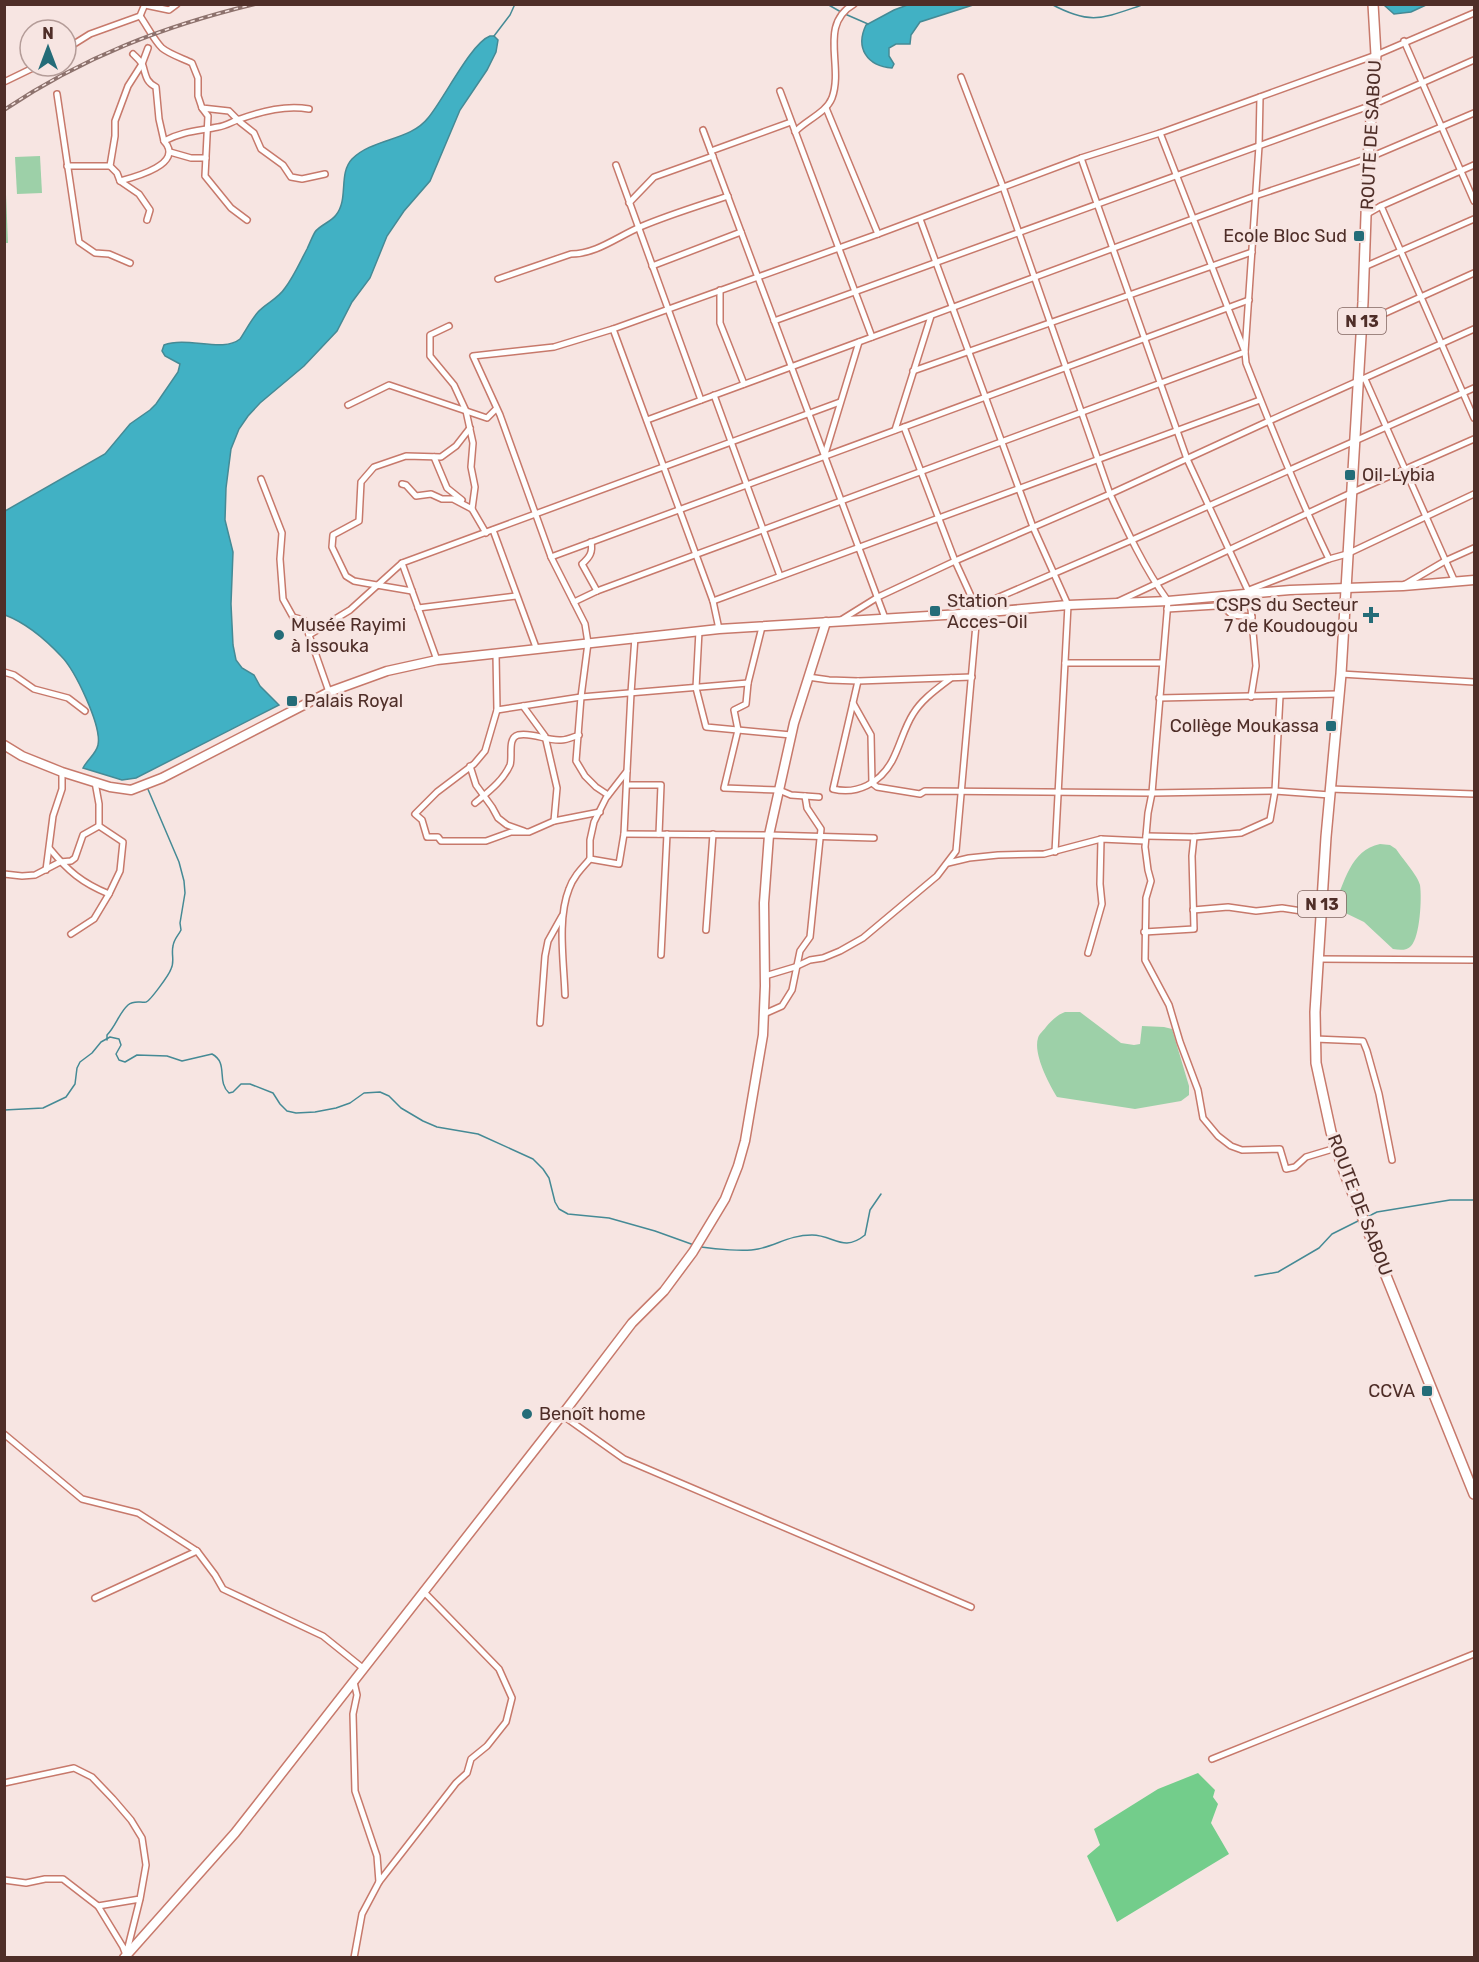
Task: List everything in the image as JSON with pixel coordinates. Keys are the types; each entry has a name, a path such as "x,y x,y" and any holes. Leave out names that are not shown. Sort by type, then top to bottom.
{"main road":[{"name":"ROUTE DE SABOU","path":"1373,4 1376,55 1363,268 1362,380 1354,441 1341,674 1318,959 1316,1063 1336,1148 1474,1494"}],"street":[{"path":"78,42 90,34 140,16 145,5 169,10 177,4"},
{"path":"795,132 803,123 826,108 832,98 835,78 834,31 842,14 855,4"},
{"path":"608,795 585,776 576,761 588,643 585,624 550,557 496,409 473,356 554,347 613,329 920,219 1081,158 1160,133 1376,55 1474,13"},
{"path":"140,16 164,50 192,63 198,78 198,96 208,116 205,176 231,208 247,220"},
{"path":"1404,42 1474,201"},
{"path":"110,166 115,121 128,86 142,64 148,48"},
{"path":"133,54 142,64 149,84 156,87 159,119 164,141 170,152 191,158 206,158"},
{"path":"774,321 1372,105 1474,60"},
{"path":"4,82 18,75"},
{"path":"961,77 1003,187 1110,494 1132,540 1168,605 1152,793 1145,838 1146,859 1151,881 1146,898 1145,960 1169,1005 1198,1090 1203,1118 1218,1136 1231,1146 1242,1149 1280,1149 1286,1169 1295,1167 1306,1157 1336,1148"},
{"path":"780,91 872,338"},
{"path":"57,94 79,242 95,253 109,254 130,263"},
{"path":"1260,97 1246,363 1307,513 1329,559"},
{"path":"202,108 229,111 254,133 261,149 283,165 291,177 302,179 325,174"},
{"path":"164,141 179,133 220,127 280,108 309,109"},
{"path":"826,108 878,234"},
{"path":"647,420 1255,196 1368,158 1474,112"},
{"path":"629,203 654,177 791,122"},
{"path":"703,130 885,618"},
{"path":"1160,133 1245,352"},
{"path":"120,181 154,169 167,160 170,152"},
{"path":"1081,158 1176,431 1249,592"},
{"path":"616,165 701,400"},
{"path":"1367,214 1474,165"},
{"path":"68,166 110,166 117,173 120,181 139,194 148,204 150,210 147,220"},
{"path":"498,279 571,254 580,254 616,240 638,228 728,196"},
{"path":"1381,206 1474,418"},
{"path":"920,219 1033,527 1068,605 1055,852"},
{"path":"1363,268 1474,219"},
{"path":"652,266 741,232"},
{"path":"913,371 1252,252"},
{"path":"1361,324 1474,273"},
{"path":"720,291 720,323 744,384"},
{"path":"550,557 1249,300"},
{"path":"895,430 931,316"},
{"path":"449,326 430,335 430,356 454,385 466,411 473,443 471,467 475,487 472,509"},
{"path":"613,329 713,601 719,629"},
{"path":"840,621 878,597 955,561 1110,494 1474,329"},
{"path":"825,456 859,342"},
{"path":"574,602 597,591 1245,352"},
{"path":"1362,380 1405,469 1455,582"},
{"path":"348,405 388,385 487,418 496,409"},
{"path":"977,610 1474,388"},
{"path":"714,395 780,576"},
{"path":"713,601 1260,400"},
{"path":"309,635 350,610 402,563 840,402"},
{"path":"765,976 810,960 823,958 863,938 937,876 956,852 977,610 955,561 904,427"},
{"path":"412,591 354,581 346,576 332,547 333,535 360,521 361,482 374,467 406,456 441,457 456,446 470,428"},
{"path":"1113,603 1474,439"},
{"path":"434,457 447,488 472,509 489,531 537,650"},
{"path":"261,479 282,533 280,559 283,598 293,617 304,620 330,692"},
{"path":"402,484 406,485 416,496 431,494 442,499 453,499 472,509"},
{"path":"1249,592 1329,559 1347,554 1474,494"},
{"path":"591,542 590,557 582,564 597,591"},
{"path":"1403,586 1445,561 1474,548"},
{"path":"402,563 437,660"},
{"path":"1168,605 1249,592 1403,586 1474,580"},
{"path":"418,608 516,596"},
{"path":"4,745 22,756 62,772 122,790 131,790 162,778 330,692 387,670 437,660 719,629 977,610 1113,603 1250,604 1256,666 1251,697"},
{"path":"1221,605 1232,615 1252,617"},
{"path":"125,1956 235,1833 632,1323 664,1291 693,1252 725,1199 738,1166 752,1102 764,1014 764,903 769,835 791,735 826,622"},
{"path":"762,627 748,683 746,704 734,710 738,730 724,788 778,790 791,795 819,797"},
{"path":"699,631 696,688 706,727 791,735"},
{"path":"591,859 620,864 624,834 635,637"},
{"path":"496,654 497,710 485,751 415,814 422,820 427,837 438,837 441,841 486,841 511,832 528,832 554,821 600,812"},
{"path":"1065,663 1162,663"},
{"path":"4,672 14,675 34,689 68,698 85,711"},
{"path":"1341,674 1474,682"},
{"path":"808,677 858,681 972,677"},
{"path":"858,681 833,789 842,791 859,790 872,783 892,762 913,714 923,701 951,678"},
{"path":"497,710 581,697 748,683"},
{"path":"1159,698 1338,694"},
{"path":"946,863 969,858 1055,852 1101,839 1194,837 1241,833 1270,820 1275,791 1280,696"},
{"path":"853,703 871,735 872,783 877,788 920,794 925,791 1152,793 1275,791 1474,794"},
{"path":"523,706 546,738 557,788 554,821"},
{"path":"476,803 507,772 511,761 511,747 517,735 561,740 579,735"},
{"path":"470,766 476,785 498,818 507,825 528,832"},
{"path":"565,995 563,915 569,889 577,873 591,859 594,822 608,795 627,771"},
{"path":"46,870 53,816 62,789 62,772"},
{"path":"95,782 99,804 99,826"},
{"path":"627,784 661,785 659,834"},
{"path":"764,1014 782,1006 792,990 800,951 810,937 821,829 807,808 805,796"},
{"path":"4,874 35,875 60,862 71,861 75,858 83,835 99,826"},
{"path":"71,934 94,919 120,871 123,842 99,826"},
{"path":"624,834 874,838"},
{"path":"661,955 667,834"},
{"path":"706,930 713,834"},
{"path":"1144,932 1194,929 1192,856 1194,837"},
{"path":"1088,953 1102,904 1101,839"},
{"path":"50,849 60,862 87,886 109,894"},
{"path":"1193,910 1228,907 1256,911 1282,908 1322,914"},
{"path":"540,1023 545,956 548,942 563,915"},
{"path":"1318,959 1474,960"},
{"path":"1315,1039 1363,1041 1379,1094 1392,1160"},
{"path":"562,1415 624,1459 970,1607"},
{"path":"4,1434 82,1499 138,1513 197,1551 223,1589 323,1636 364,1669"},
{"path":"95,1599 197,1551"},
{"path":"354,1958 362,1914 379,1882 466,1773 471,1759 487,1746 506,1722 512,1698 499,1669 423,1591"},
{"path":"1212,1759 1474,1654"},
{"path":"354,1682 357,1695 353,1714 355,1791 377,1856 379,1882"},
{"path":"4,1784 74,1768 92,1777 131,1820 142,1838 146,1865 125,1956"},
{"path":"4,1880 26,1882 63,1879 99,1906 123,1947 125,1956"},
{"path":"99,1906 140,1899"}],"green space":[{"path":"40,156 42,193 17,194 15,157"},
{"path":"5,170 8,243 5,243"},
{"path":"1380,844 1390,845 1396,849 1419,881 1421,899 1418,926 1414,941 1409,948 1393,949 1364,922 1333,907 1355,860 1370,847"},
{"path":"1065,1012 1080,1012 1121,1043 1140,1044 1142,1026 1172,1029 1189,1086 1189,1095 1181,1101 1135,1109 1057,1097 1043,1069 1037,1045 1039,1037 1048,1025"},
{"path":"1198,1773 1215,1790 1213,1797 1218,1804 1211,1823 1229,1854 1117,1922 1087,1856 1100,1845 1094,1829 1158,1789"}],"water":[{"path":"910,4 973,5 920,22 911,35 910,44 896,44 889,48 889,56 894,64 892,68 876,64 870,60 863,48 863,33 866,25"},
{"path":"1384,5 1426,5 1411,12 1394,14"},
{"path":"490,36 498,40 496,52 487,70 460,110 430,181 404,211 387,236 370,278 352,302 337,331 304,366 248,416 239,429 231,449 225,520 233,552 231,604 233,645 236,660 242,668 254,675 260,686 279,705 136,778 122,780 83,768 97,748 98,736 92,712 80,685 61,656 35,632 5,615 5,511 105,454 130,424 156,404 178,372 180,364 165,356 162,351 164,345 183,342 224,345 240,339 258,312 282,292 297,269 315,232 331,220 340,209 345,172 352,159 370,147 402,136 420,126 428,118 475,49"}],"waterway":[{"path":"494,36 510,15 515,4"},
{"path":"827,4 841,12"},
{"path":"1051,4 1077,15 1098,18 1145,4"},
{"path":"845,14 868,24"},
{"path":"107,1040 107,1035 125,1008 132,1003 148,1001 167,977 173,964 175,939 181,930 184,881 179,862 147,787"},
{"path":"4,1110 43,1108 66,1097 75,1084 80,1062 101,1042 110,1037 119,1039 121,1045 116,1054 119,1060 125,1062 137,1055 167,1056 182,1061 212,1054 220,1062 223,1083 229,1093 241,1084 250,1084 273,1093 287,1111 296,1113 336,1108 350,1103 364,1093 380,1092 423,1121 437,1127 478,1134 533,1159 549,1178 559,1209 568,1214 609,1218 694,1245"},
{"path":"701,1247 752,1250 812,1235 851,1243 865,1235 870,1210 881,1194"},
{"path":"1367,1217 1377,1212 1450,1200 1474,1200"},
{"path":"1255,1276 1278,1272 1319,1248 1332,1234 1360,1220"}],"railway":[{"path":"4,110 64,74 125,45 188,22 255,4"}],"place":[{"name":"Ecole Bloc Sud","path":"1359,236"},
{"name":"Oil-Lybia","path":"1350,475"},
{"name":"Station Acces-Oil","path":"935,611"},
{"name":"CSPS du Secteur 7 de Koudougou","path":"1371,615"},
{"name":"Musée Rayimi à Issouka","path":"279,635"},
{"name":"Palais Royal","path":"292,701"},
{"name":"Collège Moukassa","path":"1331,726"},
{"name":"CCVA","path":"1427,1391"},
{"name":"Benoît home","path":"527,1414"}]}
